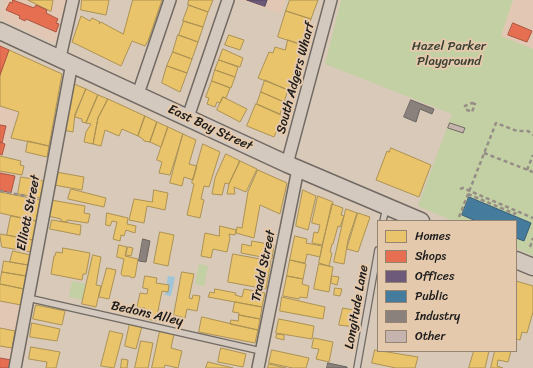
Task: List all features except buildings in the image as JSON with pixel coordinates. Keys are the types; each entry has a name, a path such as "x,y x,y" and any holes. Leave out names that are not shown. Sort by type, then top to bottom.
{"street":[{"name":"Elliott Street","path":"15,368 28,298 66,60 73,0"},
{"path":"138,94 170,0"},
{"path":"188,117 228,0"},
{"name":"South Adgers Wharf","path":"293,166 331,0"},
{"name":"East Bay Street","path":"0,31 66,60 293,166 384,214 416,220"},
{"name":"Tradd Street","path":"258,368 293,166"},
{"path":"517,260 533,267"}],"lane":[{"name":"Longitude Lane","path":"357,368 377,256"},
{"name":"Bedons Alley","path":"28,298 261,351"}],"path":[{"path":"459,217 496,123 517,131 528,131 533,135"},
{"path":"484,153 533,172"},
{"path":"527,170 533,155"},
{"path":"460,189 463,188 468,192 515,214 516,211 533,218"},
{"path":"0,191 40,199"},
{"path":"530,247 533,238"}],"shaded area":[{"path":"6,0 68,0 58,39 52,42 1,19 0,14"},
{"path":"240,0 286,0 281,14"},
{"path":"513,0 533,0 533,49 500,36"},
{"path":"0,106 17,112 4,156 0,155"},
{"path":"0,300 22,304 11,368 0,368"}],"green space":[{"name":"Hazel Parker Playground","path":"341,0 513,0 501,36 533,49 533,256 517,248 517,220 451,220 418,206 452,114 325,64"},
{"path":"199,264 208,266 204,286 195,284"},
{"path":"72,281 86,284 83,300 69,297"}],"water":[{"path":"168,276 175,277 171,296 165,295"}]}
